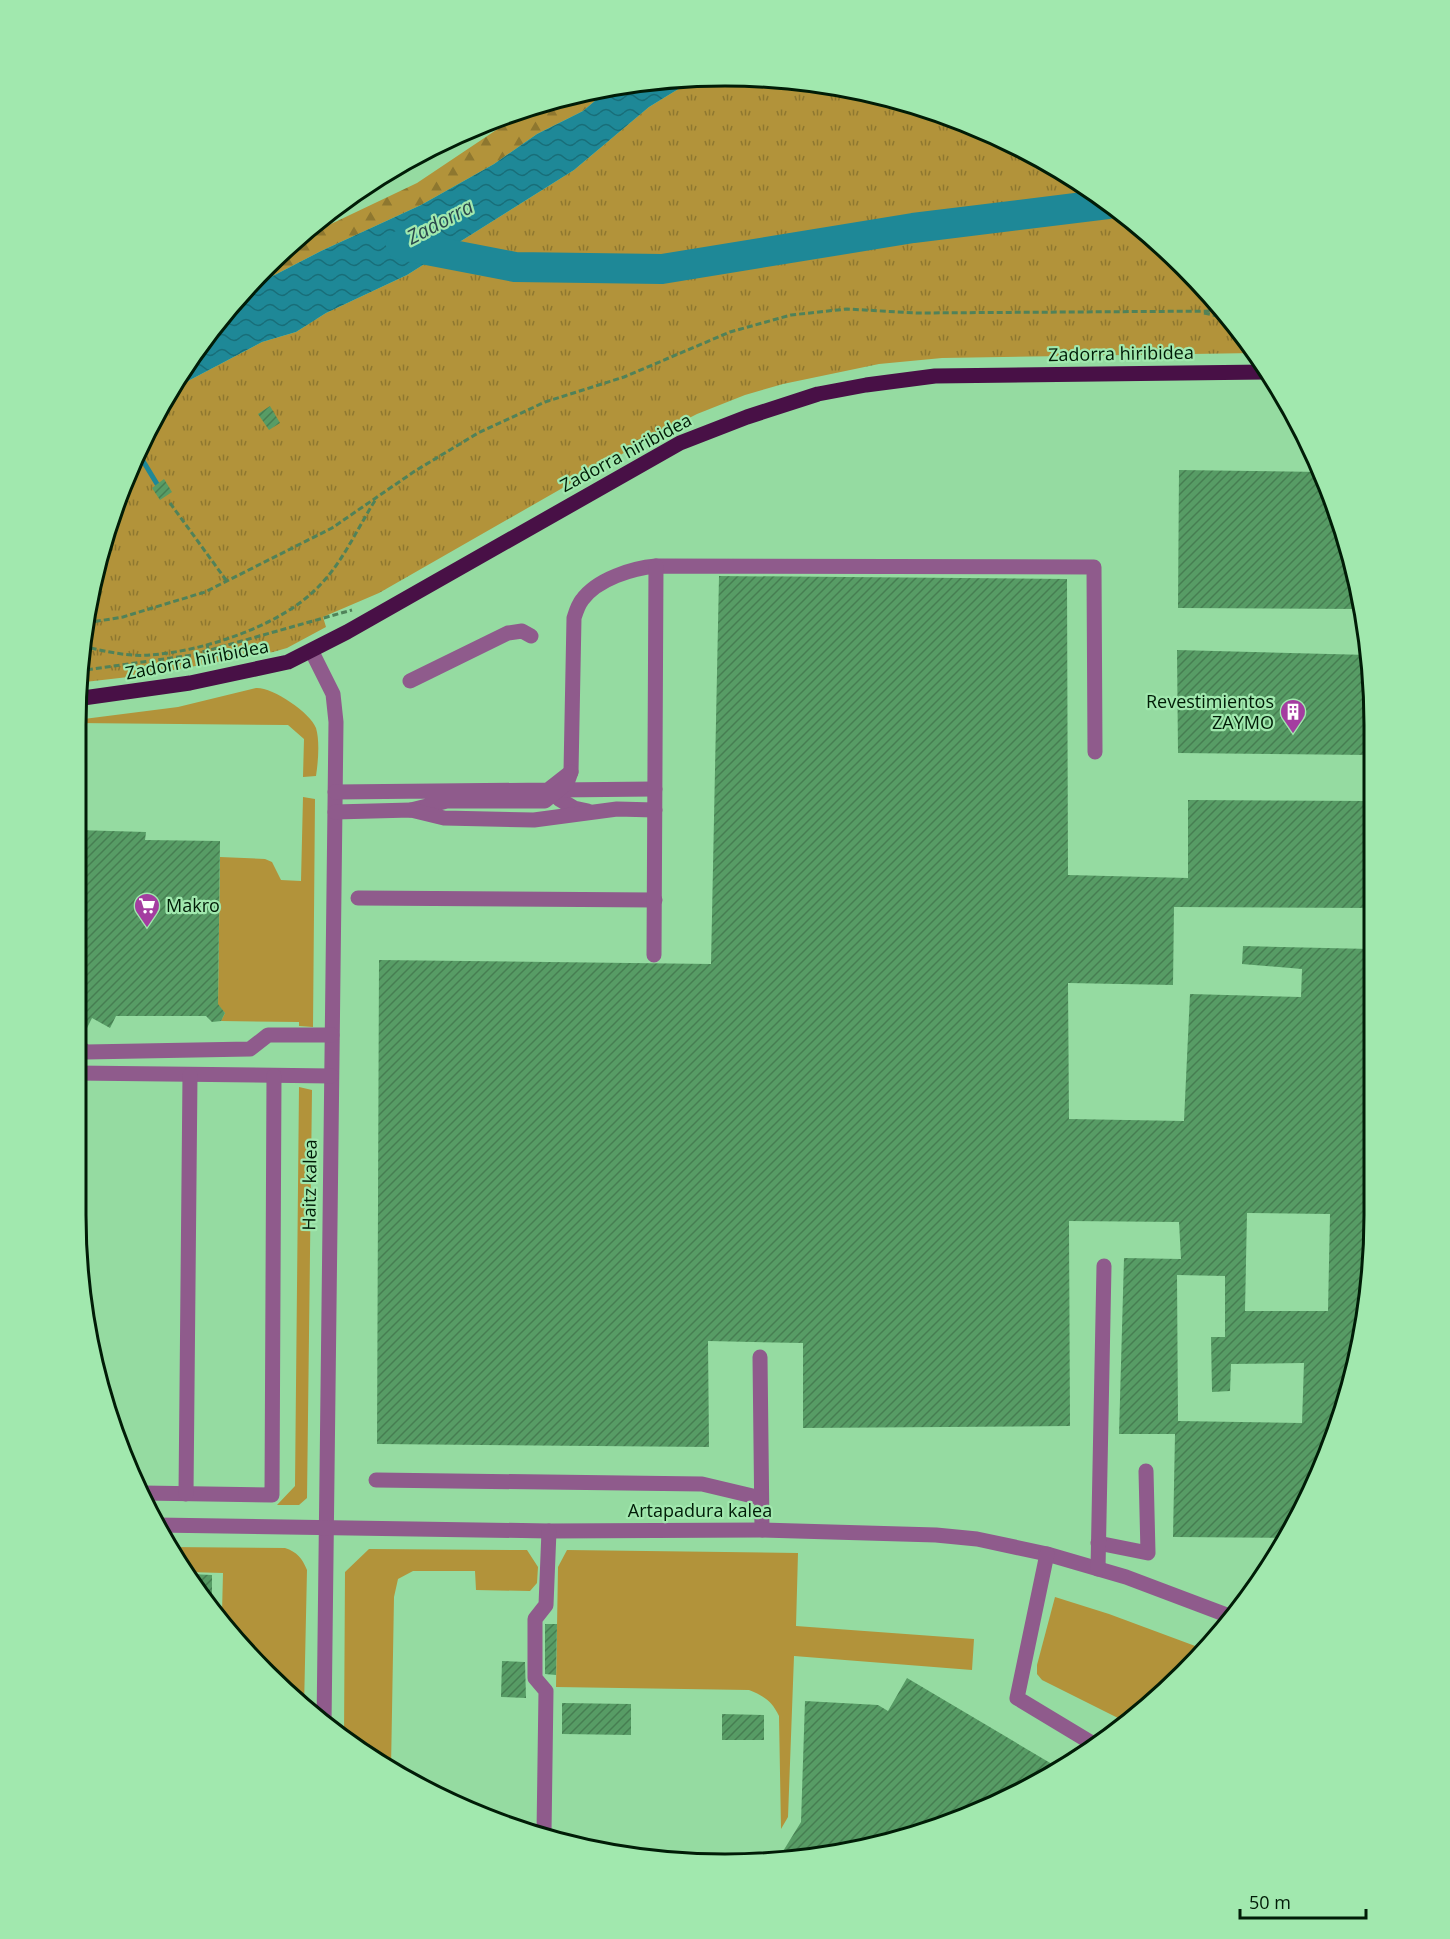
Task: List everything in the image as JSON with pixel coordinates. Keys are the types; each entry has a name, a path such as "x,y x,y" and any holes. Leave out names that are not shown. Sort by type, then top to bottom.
{"main road":[{"name":"Zadorra hiribidea","path":"86,698 141,692 288,662 312,652 680,443 747,417 818,394 935,376 1258,372"}],"street":[{"path":"654,955 656,566"},
{"path":"595,812 574,808 559,799 574,618 582,600 593,590 639,568 656,566 1094,567 1095,752"},
{"path":"410,681 508,633 522,631 531,636"},
{"name":"Haitz kalea","path":"312,652 333,694 336,722 324,1712"},
{"path":"335,812 411,810 447,801 545,801 559,783"},
{"path":"335,792 559,783 655,789"},
{"path":"411,810 444,818 534,820 595,812 655,810"},
{"path":"358,898 655,900"},
{"path":"85,1051 250,1050 268,1035 332,1035"},
{"path":"85,1073 331,1076"},
{"path":"186,1494 190,1075"},
{"path":"149,1493 272,1495 274,1076"},
{"path":"1098,1569 1104,1266"},
{"path":"760,1357 762,1530"},
{"path":"1098,1543 1148,1553 1146,1471"},
{"path":"376,1480 702,1484 761,1498"},
{"name":"Artapadura kalea","path":"166,1525 549,1531 762,1530 936,1535 977,1539 1047,1554 1098,1569 1223,1614"},
{"path":"543,1827 546,1691 535,1678 535,1619 546,1605 549,1531"},
{"path":"1047,1554 1017,1698 1088,1740"}],"path":[{"path":"95,621 123,617 205,592 313,538 478,433 544,402 624,377 730,332 791,315 847,309 917,313 1212,311"},
{"path":"1196,311 1216,316"},
{"path":"90,647 148,655 167,653 238,635 262,624 298,604 320,585 338,563 376,498"},
{"path":"170,503 226,580"},
{"path":"88,670 192,655 356,608"}],"green space":[{"path":"681,87 767,87 808,91 891,107 970,134 1045,171 1080,193 1147,244 1206,303 1245,353 942,358 879,364 783,384 745,395 697,414 650,438 379,593 323,617 326,627 287,648 146,675 87,682 98,600 119,519 151,442 185,382 262,342 296,332 326,313 407,275 574,170 649,107"},
{"path":"598,99 583,111 537,134 494,164 421,205 321,251 267,279 303,244 325,227 417,183 504,125 559,107"},
{"path":"256,688 280,696 299,708 316,728 318,759 316,776 303,777 304,739 288,725 85,723 85,719 178,707"},
{"path":"303,797 315,799 313,1027 299,1026 299,1022 221,1021 225,1013 218,1005 220,857 265,859 272,862 281,880 301,881"},
{"path":"299,1087 312,1090 307,1498 299,1505 277,1505 295,1486"},
{"path":"179,1547 285,1548 293,1551 303,1562 307,1570 304,1696 244,1636 222,1608 223,1573 195,1572"},
{"path":"369,1549 527,1550 538,1567 537,1583 530,1591 476,1590 475,1571 413,1571 398,1579 394,1597 391,1759 344,1727 345,1572"},
{"path":"567,1550 798,1553 796,1626 974,1639 972,1670 794,1656 788,1817 781,1829 779,1716 773,1706 763,1697 749,1690 556,1687 558,1567"},
{"path":"1055,1597 1196,1646 1147,1695 1118,1718 1042,1680 1037,1674 1037,1665"}],"water":[{"name":"Zadorra","path":"681,87 649,107 574,170 407,275 326,313 296,332 262,342 185,382 244,303 267,279 321,251 421,205 494,164 537,134 583,111 598,99"}],"building":[{"path":"270,406 280,423 269,430 258,414"},
{"path":"1179,470 1312,472 1331,519 1343,559 1353,609 1178,608"},
{"path":"164,479 172,492 160,500 152,488"},
{"path":"719,576 1067,579 1068,875 1188,878 1188,800 1364,801 1364,908 1174,907 1173,985 1068,983 1069,1119 1184,1121 1190,994 1301,997 1302,969 1242,964 1243,946 1364,949 1364,1214 1359,1297 1343,1380 1331,1420 1299,1497 1277,1538 1173,1537 1175,1434 1119,1434 1124,1258 1181,1259 1179,1222 1069,1221 1070,1426 803,1428 803,1343 708,1341 709,1447 377,1444 379,960 711,964","holes":["1247,1213 1330,1214 1328,1311 1245,1311","1177,1275 1225,1276 1225,1337 1211,1337 1212,1392 1230,1391 1231,1364 1304,1363 1302,1423 1178,1421"]},
{"path":"1177,650 1360,655 1364,755 1178,753"},
{"name":"Makro","path":"85,830 146,832 145,840 220,841 218,1004 225,1013 221,1021 212,1022 206,1016 116,1016 110,1028 92,1018 87,1028 85,1027"},
{"path":"197,1574 212,1575 212,1595"},
{"path":"545,1624 557,1624 556,1675 545,1674"},
{"path":"502,1661 525,1662 526,1698 501,1697"},
{"path":"907,1678 1052,1764 1008,1788 931,1820 850,1841 784,1850 801,1822 805,1701 878,1705 888,1711"},
{"path":"562,1703 631,1704 631,1735 562,1734"},
{"path":"722,1714 764,1715 764,1740 722,1740"}],"waterway":[{"name":"Zadorra","path":"401,245 515,267 662,269 913,228 1097,205"},
{"path":"143,460 157,484"}],"place":[{"name":"Revestimientos ZAYMO","path":"1293,735"},
{"name":"Makro","path":"147,929"}]}
